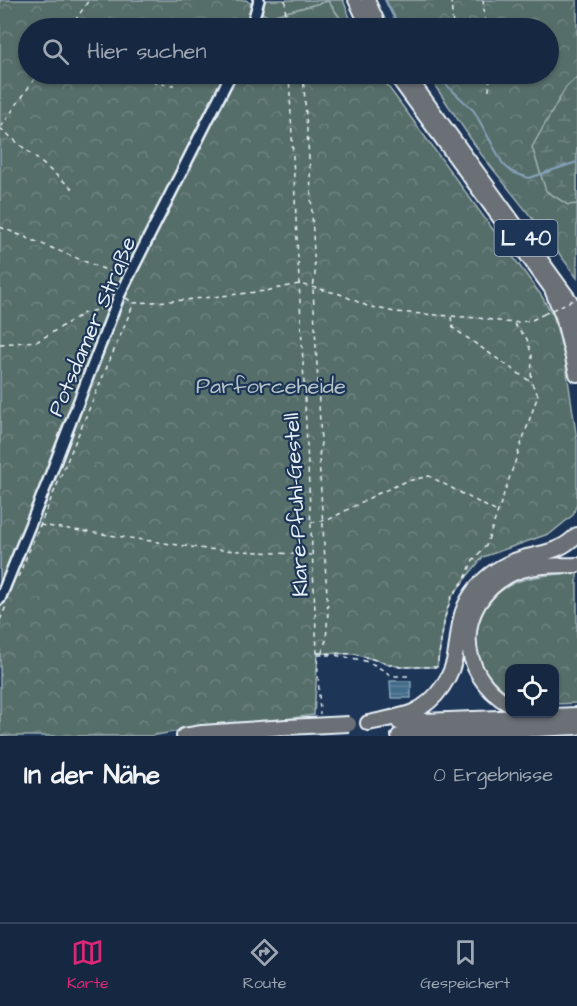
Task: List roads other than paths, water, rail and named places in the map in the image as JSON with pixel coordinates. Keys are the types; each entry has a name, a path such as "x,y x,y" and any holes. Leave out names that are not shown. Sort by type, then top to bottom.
{"highway":[{"path":"355,0 363,18"},
{"path":"368,0 376,18"},
{"name":"L 40","path":"401,84 577,328"},
{"name":"L 40","path":"413,84 577,309"},
{"path":"553,292 563,316 577,374"},
{"path":"368,723 412,712 428,702 441,689 451,672 461,614 478,585 510,562 561,548 577,535"},
{"path":"505,702 496,697 484,684 470,655 470,626 478,603 498,583 525,569 577,566"},
{"path":"559,715 577,715"},
{"path":"184,736 287,727 505,717"},
{"path":"399,736 577,727"}],"street":[{"path":"254,18 259,0"},
{"name":"Potsdamer Straße","path":"4,599 120,294 226,84"}],"water":[{"path":"390,681 411,681 411,698 391,698"}],"waterway":[{"path":"385,0 394,18"},
{"path":"446,84 474,111 503,164 512,172 529,178 577,162"}],"park label":[{"name":"Parforceheide","path":"271,385"}]}
